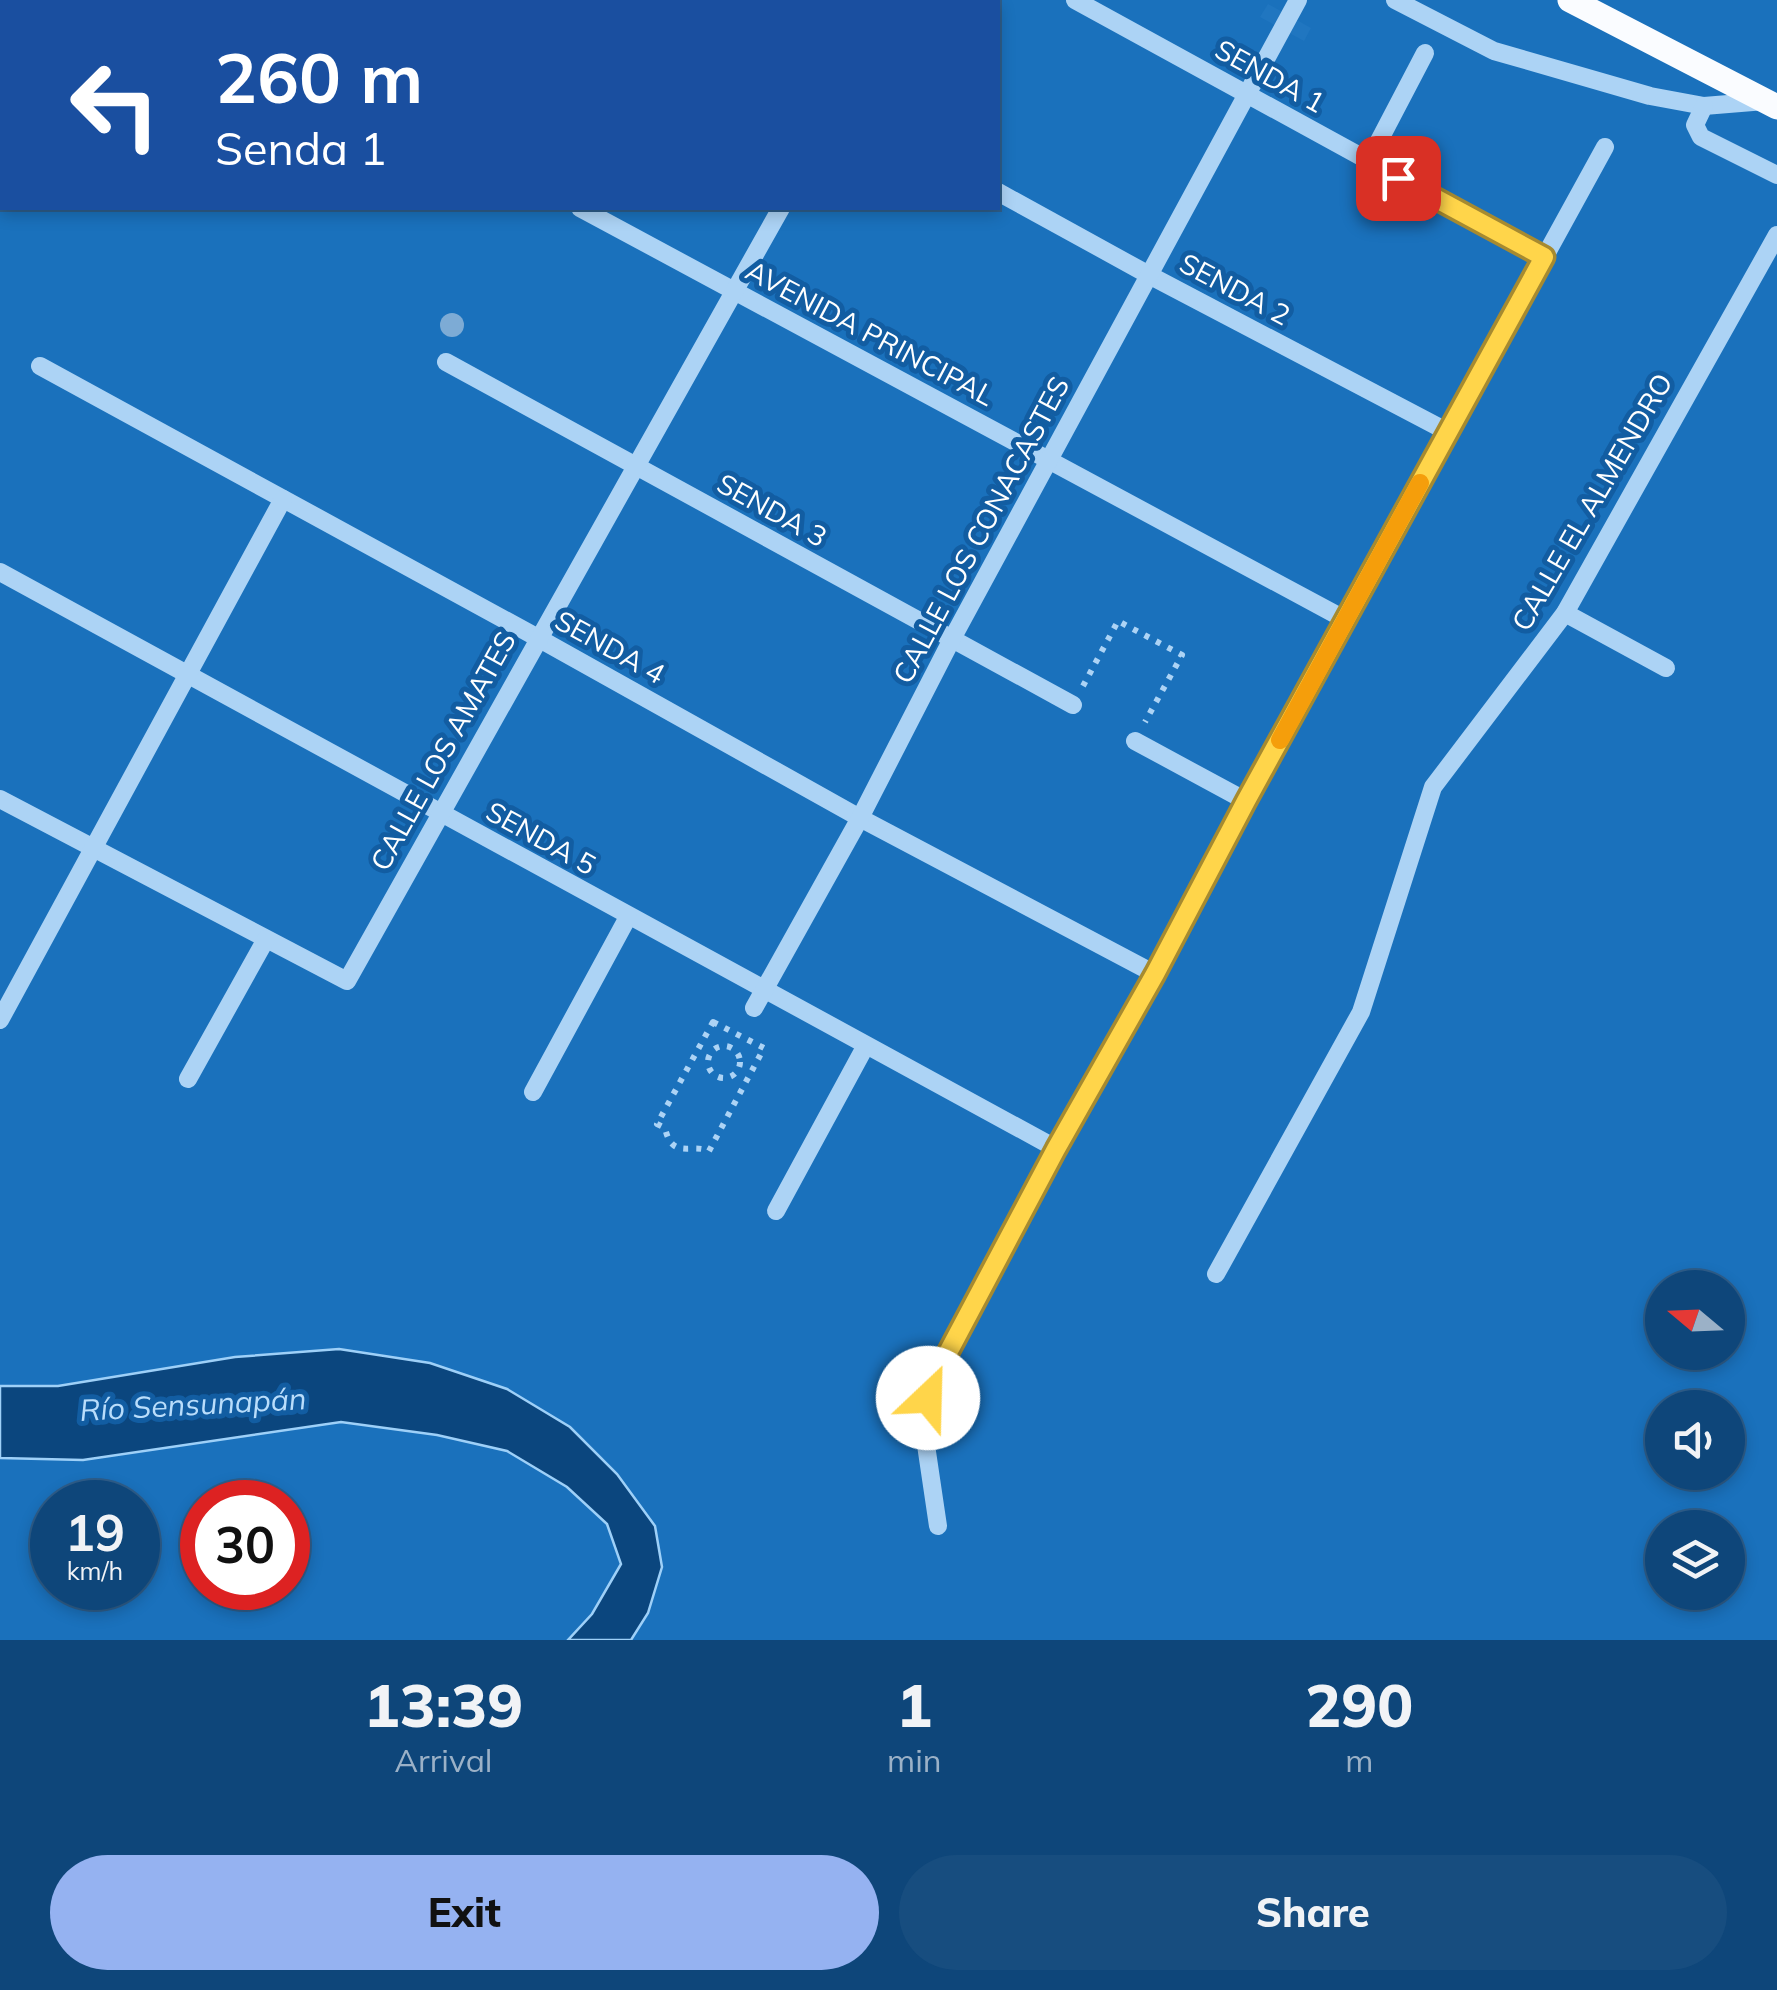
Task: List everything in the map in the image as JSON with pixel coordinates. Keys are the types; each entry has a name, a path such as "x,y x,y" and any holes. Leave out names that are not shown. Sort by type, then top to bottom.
{"main road":[{"path":"1570,0 1771,104"}],"street":[{"name":"SENDA 1","path":"1075,0 1544,257"},
{"name":"CALLE LOS CONACASTES","path":"754,1008 860,818 952,639 1298,0"},
{"path":"1395,0 1494,51 1650,96 1704,106 1771,104"},
{"path":"1368,162 1425,53"},
{"path":"1704,106 1695,124 1701,137 1777,175"},
{"path":"938,1526 922,1418 934,1379 1605,146"},
{"name":"SENDA 2","path":"1000,193 1448,432"},
{"name":"AVENIDA PRINCIPAL","path":"584,210 1346,620"},
{"name":"CALLE LOS AMATES","path":"0,799 347,981 780,210"},
{"name":"CALLE EL ALMENDRO","path":"1216,1274 1361,1012 1433,787 1565,613 1777,235"},
{"name":"SENDA 3","path":"446,362 1073,705"},
{"name":"SENDA 4","path":"40,366 860,818 1155,974"},
{"path":"0,1020 283,498"},
{"name":"SENDA 5","path":"0,572 1056,1149"},
{"path":"1565,613 1666,668"},
{"path":"1135,741 1246,801"},
{"path":"534,1092 628,917"},
{"path":"188,1080 266,939"},
{"path":"776,1210 866,1047"}],"path":[{"path":"1073,705 1118,621 1182,655 1135,741"},
{"path":"713,1022 764,1048 739,1094 709,1151 699,1146 684,1150 673,1145 665,1128 658,1124 713,1022"},
{"path":"723,1045 737,1051 740,1066 730,1078 720,1078 708,1063 714,1049 723,1045"},
{"path":"698,1050 709,1056"},
{"path":"730,1078 739,1094"}],"shaded area":[{"path":"1000,0 1777,0 1777,1640 0,1640 0,210 1000,210"}],"water":[{"name":"Río Sensunapán","path":"339,1349 430,1363 507,1389 570,1427 617,1474 655,1526 662,1567 648,1613 631,1640 568,1640 592,1614 621,1564 607,1524 567,1487 507,1451 437,1435 341,1422 83,1460 0,1458 0,1386 58,1386 235,1357"}],"building":[{"path":"1268,4 1311,28 1304,41 1260,17"}],"slow traffic":[{"path":"1280,740 1420,483"}],"route":[{"path":"928,1398 934,1379 1056,1149 1544,257 1398,178"}]}
